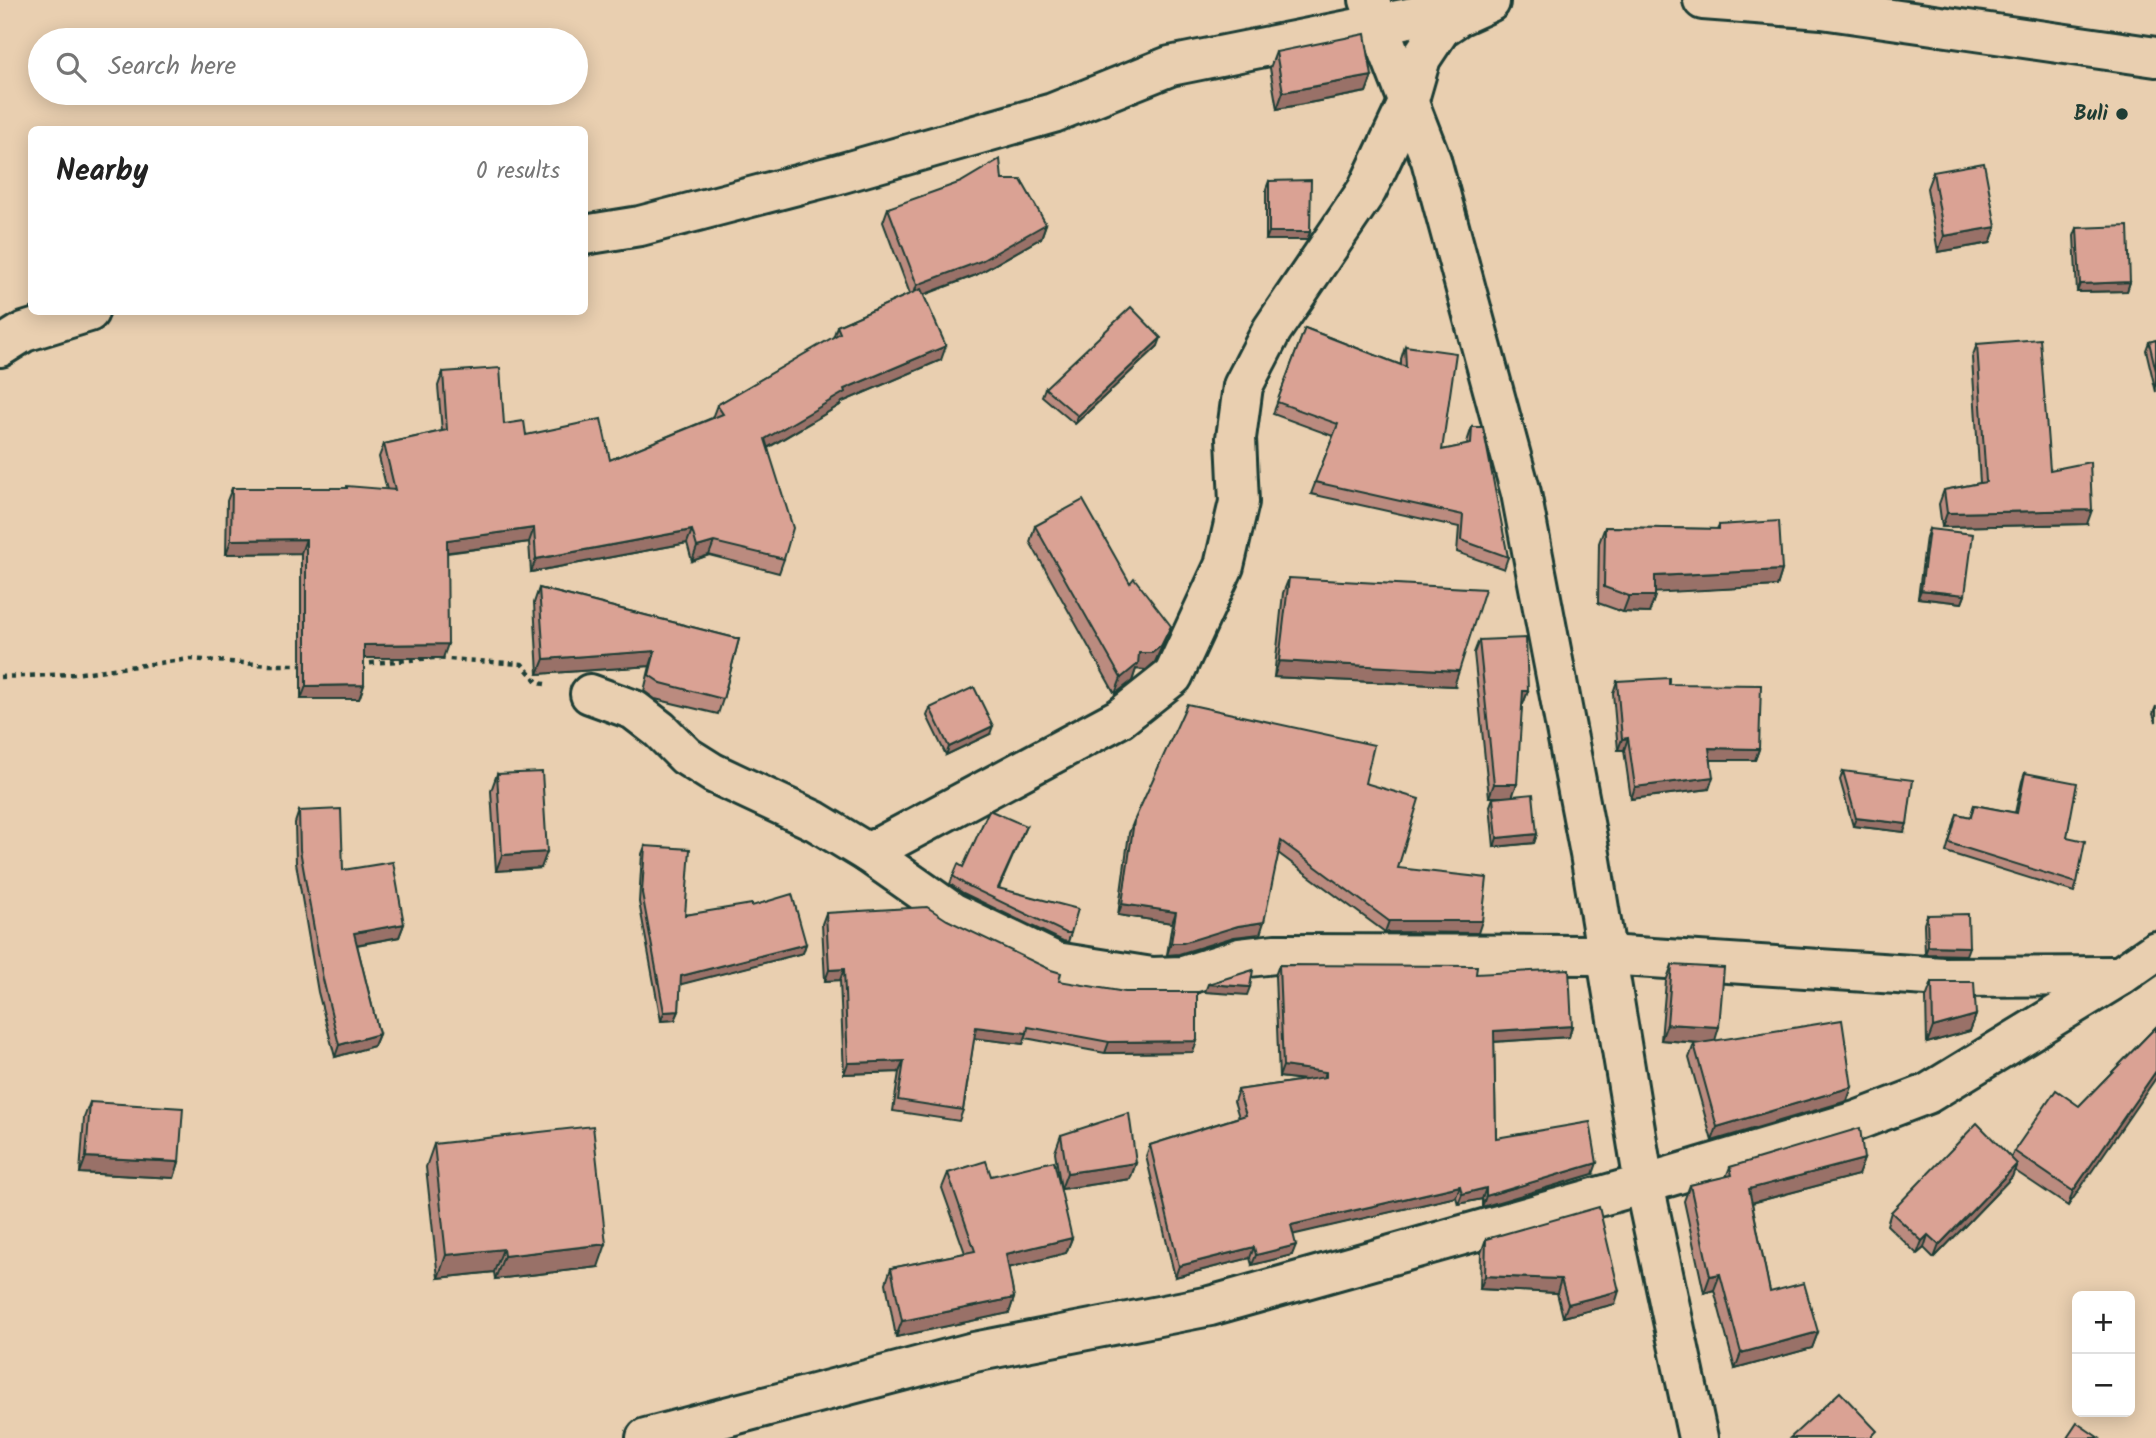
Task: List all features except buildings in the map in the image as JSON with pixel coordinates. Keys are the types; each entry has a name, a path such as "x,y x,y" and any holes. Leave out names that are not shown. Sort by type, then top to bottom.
{"street":[{"path":"1703,0 1822,9 2156,57"},
{"path":"588,234 640,226 892,159 1053,113 1170,66 1373,11 1495,1"},
{"path":"868,853 1120,718 1173,676 1224,566 1239,502 1236,438 1243,386 1272,330 1367,190 1408,103 1421,58 1441,28 1459,16 1495,1"},
{"path":"1373,11 1430,160 1521,494 1590,854 1644,1184 1698,1438"},
{"path":"0,347 24,332 79,315"},
{"path":"590,694 634,710 660,730 686,756 713,773 815,821 868,853 952,912 1056,962 1152,977 1183,976 1240,958 1275,954 1606,955 1943,977 2120,976"},
{"path":"646,1438 974,1352 1210,1306 1644,1184 1856,1121 1927,1094 2120,976 2156,951"}],"path":[{"path":"350,664 433,658 522,664 538,682 590,694"},
{"path":"0,677 74,674 190,659 270,665 310,664"}],"place":[{"name":"Buli","path":"2122,114"}]}
